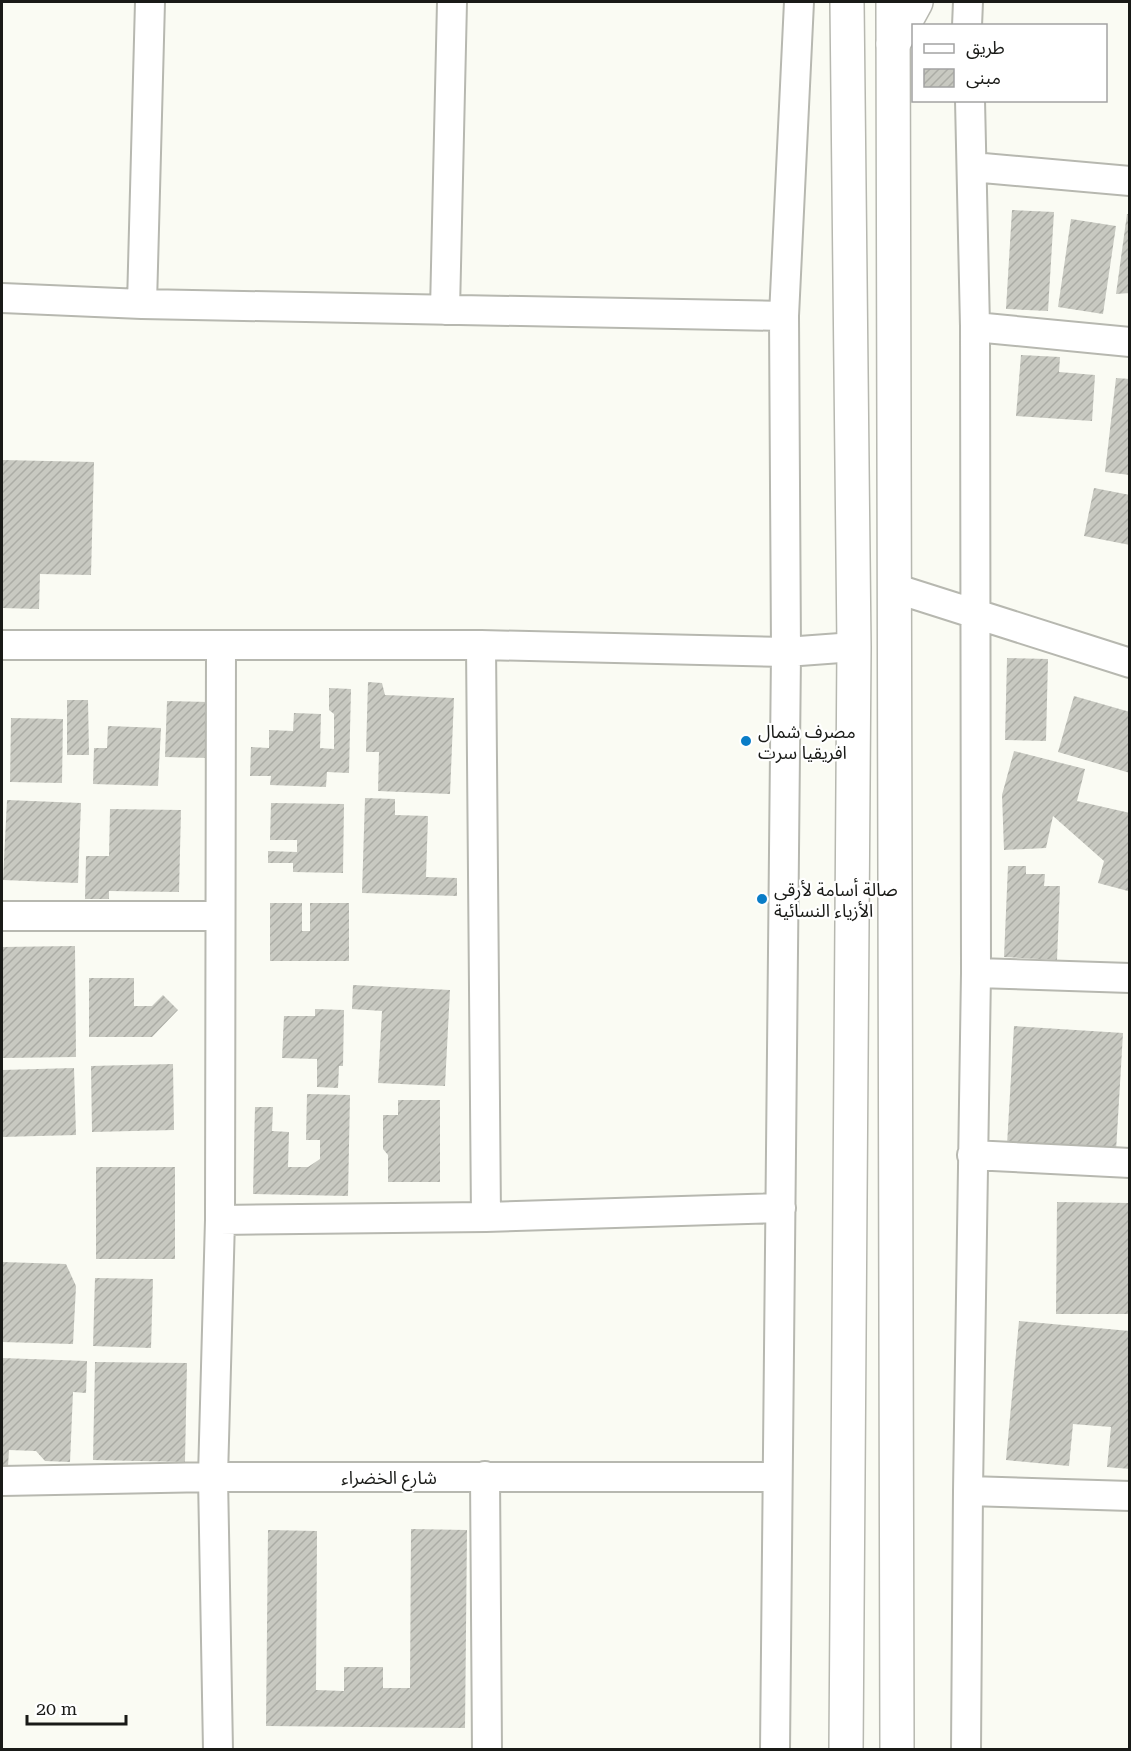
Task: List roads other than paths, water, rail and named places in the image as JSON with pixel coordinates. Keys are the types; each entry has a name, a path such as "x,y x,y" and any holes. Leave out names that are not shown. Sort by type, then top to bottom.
{"main road":[{"path":"893,2 897,1749"},
{"path":"892,44 916,2"},
{"path":"844,8 854,647 846,1749"}],"street":[{"path":"142,304 150,2"},
{"path":"445,310 452,2"},
{"path":"775,1749 786,651 784,316 799,2"},
{"path":"967,24 968,2"},
{"path":"966,1749 976,973 977,615 975,327 970,102"},
{"path":"972,168 1130,181"},
{"path":"2,298 142,304 784,316"},
{"path":"975,327 1130,342"},
{"path":"894,588 1130,663"},
{"path":"2,645 481,645 786,651 854,647"},
{"path":"218,1749 213,1477 220,1220 221,645"},
{"path":"481,645 486,1217"},
{"path":"2,916 219,916"},
{"path":"976,973 1130,978"},
{"path":"972,1155 1130,1163"},
{"path":"220,1220 486,1217 781,1208"},
{"path":"485,1476 487,1749"},
{"name":"شارع الخضراء","path":"2,1481 213,1477 777,1477"},
{"path":"968,1491 1130,1496"}],"place":[{"name":"مصرف شمال افريقيا سرت","path":"746,741"},
{"name":"صالة أسامة لأرقى الأزياء النسائية","path":"762,899"}]}
